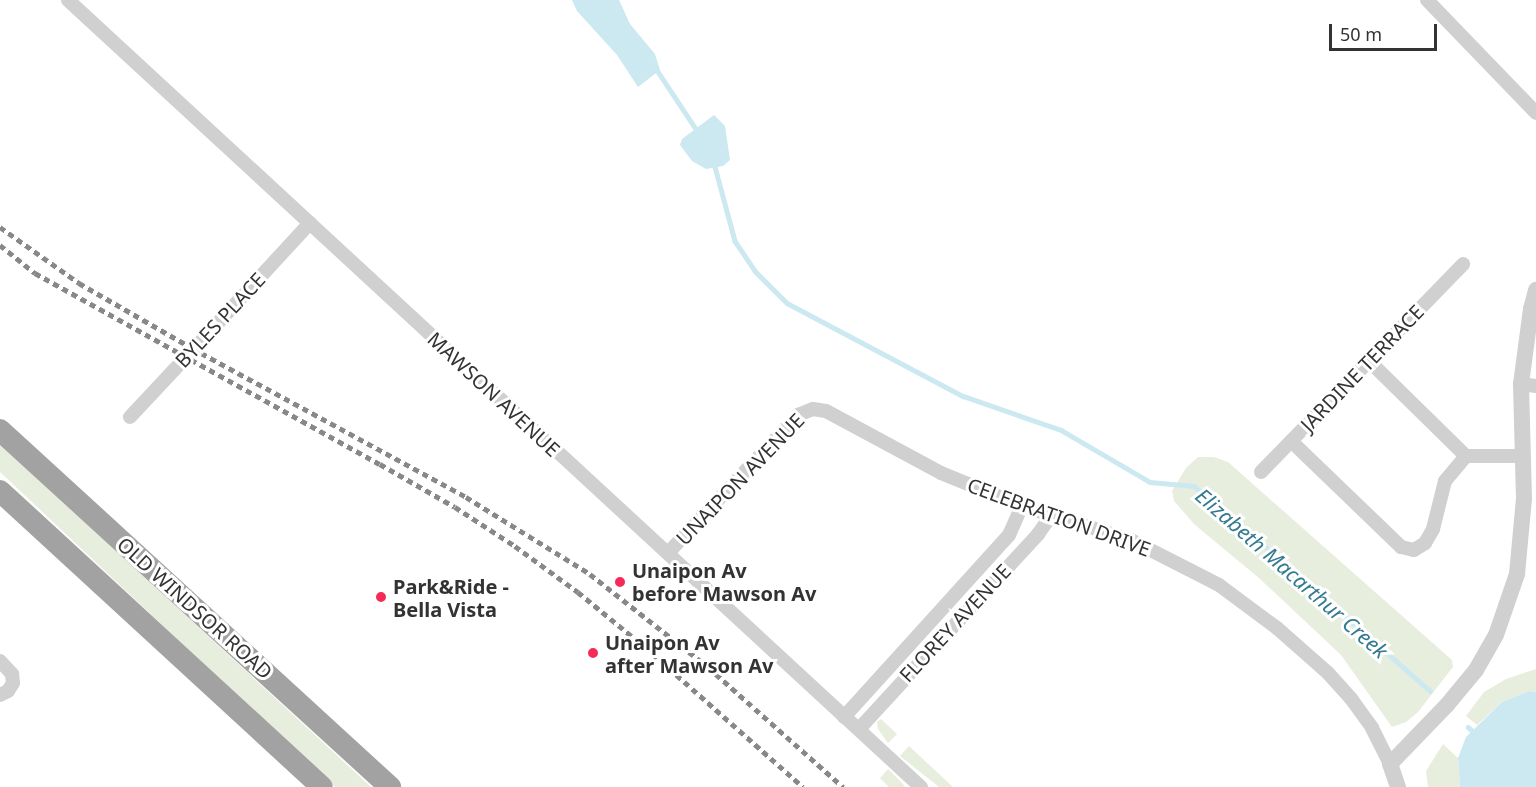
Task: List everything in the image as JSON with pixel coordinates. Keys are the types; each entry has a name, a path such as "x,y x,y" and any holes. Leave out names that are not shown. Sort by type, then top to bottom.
{"highway":[{"name":"OLD WINDSOR ROAD","path":"0,430 390,787"},
{"path":"0,491 322,787"}],"street":[{"name":"MAWSON AVENUE","path":"68,0 921,787"},
{"path":"1427,0 1536,113"},
{"name":"BYLES PLACE","path":"130,417 310,223"},
{"name":"JARDINE TERRACE","path":"1261,472 1463,264"},
{"path":"1390,764 1448,705 1476,670 1496,635 1517,574 1524,499 1522,456 1529,385 1531,309 1536,291"},
{"path":"1369,361 1466,456 1522,456"},
{"name":"UNAIPON AVENUE","path":"668,553 798,415 813,409"},
{"name":"CELEBRATION DRIVE","path":"813,409 838,416 904,455 941,473 1022,506 1131,540 1219,585 1269,622 1328,674 1352,700 1372,728 1390,764 1398,787"},
{"path":"1291,441 1401,547 1414,550 1425,543 1433,530 1445,481 1466,456"},
{"name":"FLOREY AVENUE","path":"844,717 1008,535 1022,506"},
{"name":"FLOREY AVENUE","path":"859,729 1038,534 1051,516"},
{"path":"0,661 12,674 14,683 8,691 0,695"}],"green space":[{"path":"0,443 371,787 335,787 298,753 0,472"},
{"path":"1198,457 1214,457 1228,462 1452,660 1453,667 1418,712 1406,722 1392,727 1341,655 1259,578 1195,525 1174,501 1172,491 1186,468"},
{"path":"1536,669 1536,692 1529,691 1502,702 1477,725 1466,716 1484,692 1506,679"},
{"path":"881,719 897,734 888,743 878,729 877,722"},
{"path":"1443,744 1458,758 1460,787 1428,787 1426,771"},
{"path":"909,746 953,787 939,787 900,756"},
{"path":"888,769 905,787 889,787 880,778"}],"water":[{"path":"572,0 619,0 630,24 655,54 660,70 638,87 617,55 577,11"},
{"path":"714,115 725,126 730,160 723,166 706,169 692,161 680,145 682,139"},
{"path":"1529,691 1536,692 1536,787 1460,787 1458,758 1466,737 1502,702"}],"waterway":[{"name":"Elizabeth Macarthur Creek","path":"655,67 698,132"},
{"name":"Elizabeth Macarthur Creek","path":"714,163 735,241 755,271 787,303 963,396 1061,430 1150,482 1194,486 1430,691"},
{"name":"Elizabeth Macarthur Creek","path":"1468,727 1476,734"}],"railway":[{"path":"0,227 79,283 192,348 466,497 590,574 708,667 843,787"},
{"path":"0,245 35,273 380,464 455,507 515,546 578,592 645,647 803,787"}],"place":[{"name":"Unaipon Av before Mawson Av","path":"620,582"},
{"name":"Park&Ride - Bella Vista","path":"381,597"},
{"name":"Unaipon Av after Mawson Av","path":"593,653"}]}
